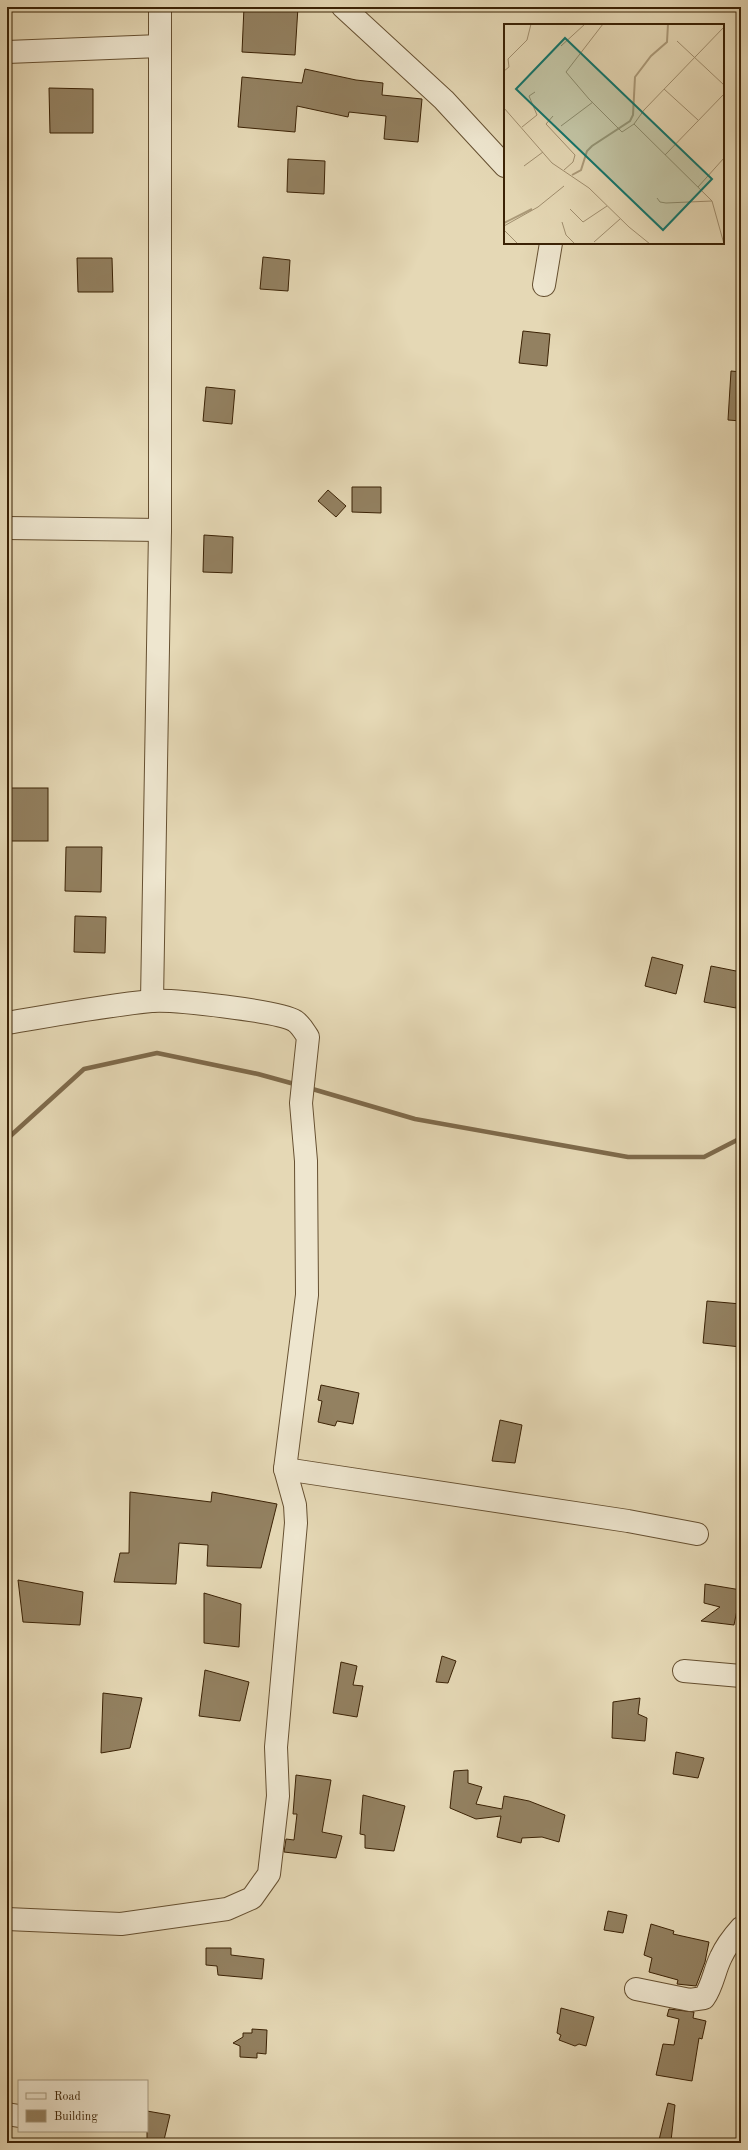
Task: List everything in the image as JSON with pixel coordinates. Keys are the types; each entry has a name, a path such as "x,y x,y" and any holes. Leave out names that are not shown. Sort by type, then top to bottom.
{"street":[{"path":"152,1001 160,530 160,7"},
{"path":"343,7 444,100 504,165"},
{"path":"7,52 160,46"},
{"path":"544,285 551,244"},
{"path":"7,528 160,530"},
{"path":"7,1023 152,1001 194,1003 281,1016 294,1021 303,1029 308,1037 301,1103 306,1161 307,1295 285,1469 295,1506 296,1523 276,1747 278,1796 269,1874 252,1898 227,1909 121,1924 7,1918"},
{"path":"285,1469 697,1534"},
{"path":"684,1671 741,1676"},
{"path":"636,1989 690,2000 704,1998 711,1988 720,1958 731,1939 741,1928"},
{"path":"7,2114 18,2116"}],"building":[{"path":"244,7 298,7 295,55 242,52"},
{"path":"305,69 356,80 383,83 382,95 422,99 418,142 384,139 386,116 349,112 348,117 297,106 295,132 238,127 242,77 302,83"},
{"path":"49,88 93,89 93,133 50,133"},
{"path":"288,159 325,161 324,194 287,192"},
{"path":"263,257 290,260 288,291 260,289"},
{"path":"77,258 112,258 113,292 78,292"},
{"path":"523,331 550,334 547,366 519,363"},
{"path":"731,371 741,372 741,421 728,420"},
{"path":"206,387 235,390 232,424 203,421"},
{"path":"352,487 381,487 381,513 352,512"},
{"path":"328,490 346,506 336,517 318,501"},
{"path":"204,535 233,537 232,573 203,572"},
{"path":"7,788 48,788 48,841 7,841"},
{"path":"66,847 102,847 101,892 65,891"},
{"path":"75,916 106,917 105,953 74,952"},
{"path":"652,957 683,965 676,994 645,986"},
{"path":"711,966 741,972 736,1008 704,1002"},
{"path":"707,1301 741,1304 741,1347 703,1343"},
{"path":"321,1385 359,1393 353,1424 337,1421 335,1426 318,1422 322,1401 318,1400"},
{"path":"500,1420 522,1425 515,1463 492,1461"},
{"path":"130,1492 211,1502 212,1492 277,1504 261,1568 207,1566 208,1545 179,1543 176,1584 114,1582 120,1553 129,1553"},
{"path":"18,1580 83,1592 80,1625 23,1622"},
{"path":"705,1584 741,1590 734,1625 701,1621 720,1607 704,1603"},
{"path":"204,1593 241,1604 239,1647 204,1643"},
{"path":"442,1656 456,1661 448,1683 436,1682"},
{"path":"341,1662 357,1666 353,1685 363,1686 357,1717 333,1713"},
{"path":"205,1670 249,1682 240,1721 199,1716"},
{"path":"103,1693 142,1698 130,1748 101,1753"},
{"path":"640,1698 638,1714 647,1718 645,1741 612,1738 613,1702"},
{"path":"676,1752 704,1758 698,1778 673,1774"},
{"path":"468,1770 468,1783 482,1787 476,1804 502,1809 504,1796 529,1801 565,1815 559,1842 542,1837 522,1838 521,1843 497,1837 501,1816 476,1819 450,1808 454,1771"},
{"path":"296,1775 331,1780 322,1832 342,1836 336,1858 284,1852 286,1839 294,1840 297,1814 293,1814"},
{"path":"363,1795 405,1806 394,1851 365,1848 365,1835 360,1834"},
{"path":"608,1911 627,1915 623,1933 604,1930"},
{"path":"651,1924 674,1931 673,1934 709,1942 705,1962 696,1986 677,1984 678,1980 649,1972 652,1958 644,1955"},
{"path":"206,1948 231,1948 231,1955 264,1959 262,1979 218,1975 217,1966 206,1965"},
{"path":"561,2008 594,2017 586,2046 579,2044 575,2046 559,2040 561,2035 557,2033"},
{"path":"669,2009 694,2012 693,2018 706,2021 702,2039 699,2038 692,2081 656,2075 663,2044 674,2045 679,2019 667,2016"},
{"path":"252,2029 267,2030 266,2054 257,2053 257,2058 240,2057 240,2046 233,2043 243,2037 243,2033 252,2033"},
{"path":"668,2103 675,2105 671,2141 659,2140"},
{"path":"148,2111 170,2115 164,2140 147,2139"}],"waterway":[{"path":"7,1139 84,1069 157,1053 258,1074 298,1085"},
{"path":"309,1088 415,1119 628,1157 704,1157 741,1138"}]}
